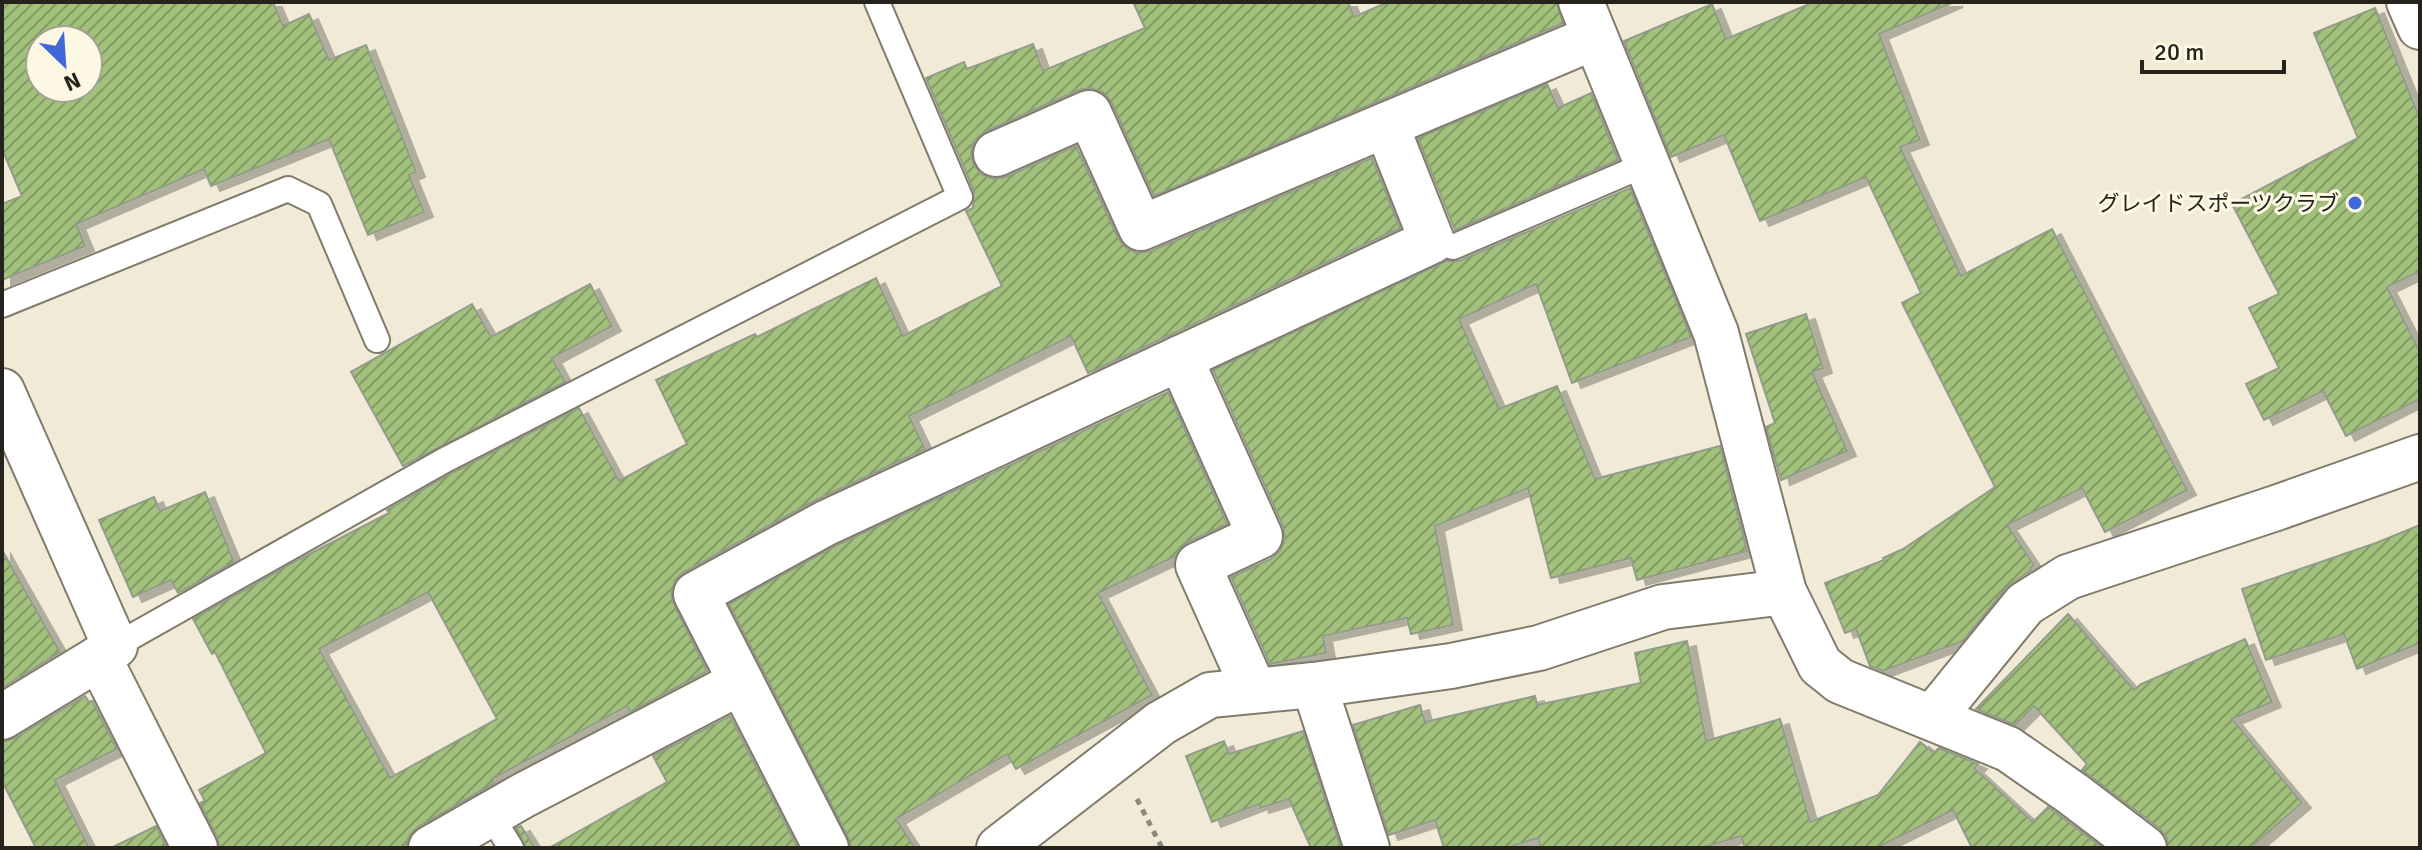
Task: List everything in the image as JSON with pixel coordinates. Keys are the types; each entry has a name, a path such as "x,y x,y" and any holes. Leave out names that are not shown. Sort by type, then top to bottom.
{"street":[{"path":"2409,2 2420,27"},
{"path":"996,154 1089,113 1141,228 1386,125 1588,20 1716,333 1784,592 1820,665 1840,681 2008,749 2144,848"},
{"path":"826,848 696,594 826,523 1432,241 1386,125"},
{"path":"1180,358 1260,536 1198,565 1254,690"},
{"path":"2,391 107,652 195,848"},
{"path":"1933,717 2025,604 2068,577 2420,457"},
{"path":"999,848 1161,723 1210,695 1314,685 1451,666 1539,648 1663,607 1784,592"},
{"path":"2,717 107,652"},
{"path":"431,848 500,831 741,682"},
{"path":"1314,685 1367,848"}],"lane":[{"path":"107,652 445,460 960,197 877,2"},
{"path":"1432,241 1453,247 1647,164"},
{"path":"2,305 288,189 319,204 377,340"}],"building":[{"path":"2,2 273,2 283,26 309,14 329,60 366,45 416,172 409,175 424,212 368,235 329,139 211,186 204,169 76,224 85,246 2,280 2,204 22,196 2,149"},
{"path":"1133,2 1348,2 1354,17 1388,2 1557,2 1563,23 1154,196 1112,103 1103,92 1091,88 1079,90 986,131 975,140 971,152 973,163 981,174 993,179 1006,177 1076,146 1118,238 1126,248 1137,253 1151,251 1372,158 1400,228 1088,373 1071,336 909,416 925,449 814,501 684,572 675,580 671,592 674,605 707,671 630,712 627,706 492,779 494,783 418,827 409,836 406,848 220,848 200,803 205,801 199,790 266,753 215,652 212,654 193,619 389,513 387,510 452,473 579,408 619,481 687,444 656,380 755,334 757,337 876,278 903,336 1002,286 966,211 973,208 974,191 926,78 964,62 967,69 1033,44 1043,71 1145,28","holes":["428,592 497,719 390,778 319,649"]},
{"path":"1814,2 1954,2 1879,34 1920,140 1900,147 1961,276 2052,229 2187,490 2105,532 2082,488 2007,525 2034,565 2031,570 2006,588 1963,641 1883,671 1870,666 1856,629 1845,633 1825,583 1884,560 1995,487 1902,303 1921,293 1866,177 1760,221 1724,135 1671,157 1624,41 1712,4 1726,39"},
{"path":"2375,8 2420,119 2420,271 2387,287 2420,352 2420,399 2346,436 2323,391 2264,420 2246,384 2279,368 2249,308 2279,294 2232,204 2358,138 2314,33"},
{"path":"1547,84 1558,108 1591,93 1618,160 1455,230 1418,138"},
{"path":"1630,188 1691,337 1572,383 1536,284 1459,319 1499,409 1557,386 1595,479 1720,446 1747,551 1637,580 1631,558 1551,578 1528,488 1435,526 1453,625 1411,634 1407,618 1323,636 1326,653 1270,664 1231,577 1271,559 1280,551 1285,539 1283,526 1213,370 1446,261 1459,261"},
{"path":"590,284 612,326 552,358 565,382 403,466 351,372 472,304 491,337"},
{"path":"1806,314 1823,368 1812,372 1847,451 1781,480 1766,427 1775,423 1746,334"},
{"path":"1168,392 1227,524 1187,542 1176,556 1098,593 1152,695 1016,769 1007,754 896,819 915,848 851,848 729,604 837,545"},
{"path":"205,492 234,562 178,593 171,580 133,597 99,520 154,497 160,511"},
{"path":"2420,525 2420,643 2357,669 2344,634 2266,660 2242,589"},
{"path":"2,550 60,652 2,688"},
{"path":"2068,614 2134,690 2141,684 2245,639 2272,702 2232,719 2302,803 2250,848 2168,848 2167,838 2159,828 2082,770 2087,764 2034,706 2015,725 1976,709"},
{"path":"1687,641 1706,741 1780,719 1810,822 1878,795 1920,742 1934,753 1939,748 1978,764 1974,768 2033,822 2048,807 2103,848 1972,848 1953,810 1876,848 1745,848 1741,836 1701,848 1541,848 1538,838 1506,848 1444,848 1435,820 1389,835 1353,725 1420,705 1425,722 1535,696 1537,705 1641,683 1635,653"},
{"path":"85,696 89,702 92,701 117,749 55,780 89,848 36,848 2,781 2,742 15,738"},
{"path":"730,716 798,848 549,848 667,782 653,756"},
{"path":"1303,731 1341,848 1311,848 1289,799 1260,808 1259,804 1212,822 1186,756 1224,741 1229,754"},
{"path":"156,826 167,848 111,848"},
{"path":"521,826 535,848 526,848 516,828"}],"place":[{"name":"グレイドスポーツクラブ","path":"2355,203"}]}
